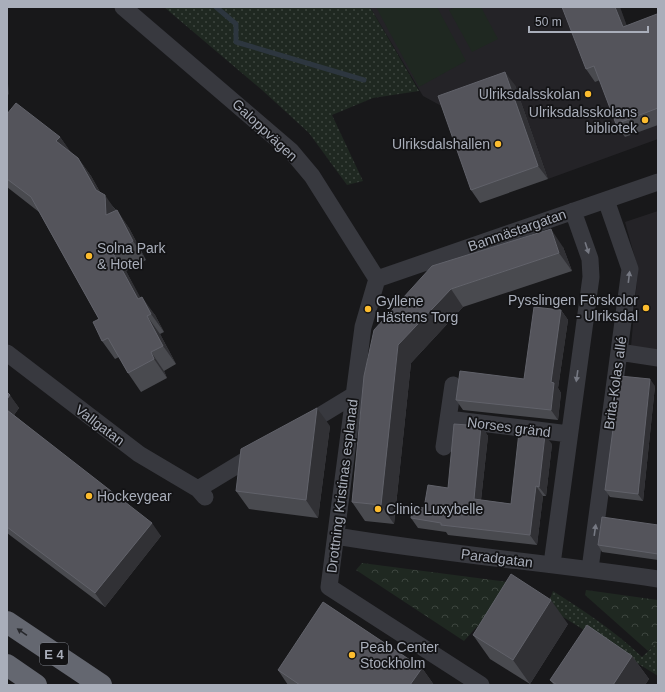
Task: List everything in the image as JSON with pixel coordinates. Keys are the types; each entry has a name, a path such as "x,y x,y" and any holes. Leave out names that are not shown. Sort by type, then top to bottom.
{"highway":[{"name":"E 4","path":"7,622 101,685"},
{"name":"E 4","path":"7,665 36,685"},
{"path":"7,673 28,685"}],"street":[{"name":"Galoppvägen","path":"123,7 291,151 312,176 376,279"},
{"name":"Banmästargatan","path":"376,279 658,182"},
{"name":"Brita-Kolas allé","path":"590,569 630,269 606,200"},
{"path":"552,564 591,268 586,246 573,211"},
{"name":"Drottning Kristinas esplanad","path":"376,279 363,327 329,588 481,685"},
{"path":"619,352 658,358"},
{"name":"Vallgatan","path":"7,353 139,454 202,493 282,438 354,395"},
{"name":"Norses gränd","path":"444,447 453,385"},
{"name":"Norses gränd","path":"448,419 569,434"},
{"name":"Paradgatan","path":"336,536 407,547 552,564 658,579"}],"shaded area":[{"name":"Ulriksdalsskolan","path":"370,7 620,7 632,40 658,30 658,139 548,179 515,85 447,109 423,96"},
{"name":"Pysslingen Förskolor - Ulriksdal","path":"658,211 658,350 631,346 638,269 625,222"}],"green space":[{"path":"164,7 370,7 419,91 373,98 332,115 363,181 347,185 309,133 262,90"},
{"path":"376,7 437,7 466,61 419,87"},
{"path":"456,7 481,7 498,39 472,52 449,10"},
{"path":"362,563 516,583 464,641 356,570"},
{"path":"586,590 658,600 658,642 648,651 585,595"},
{"path":"553,591 610,630 642,657 658,642 658,676 547,607"}],"building":[{"path":"562,7 615,7 623,27 657,14 658,108 616,124 594,66 586,69"},
{"name":"Ulriksdalshallen","path":"505,72 538,166 471,190 438,96"},
{"path":"16,103 60,137 56,141 78,158 96,190 105,195 106,215 117,210 133,241 113,253 138,299 142,297 151,314 147,316 163,346 151,352 154,359 128,373 108,338 102,341 93,322 99,319 31,197 7,179 7,114"},
{"path":"551,229 559,253 451,289 398,345 381,505 352,502 364,376 374,330 432,266"},
{"path":"534,307 561,310 551,382 554,383 551,410 456,400 460,371 524,379"},
{"path":"620,376 650,379 638,494 605,490"},
{"path":"7,392 10,395 7,399"},
{"path":"317,408 306,500 236,491 241,449"},
{"path":"7,410 152,523 95,593 7,527"},
{"path":"454,424 481,426 474,499 511,504 519,432 545,435 539,487 536,486 530,535 441,525 441,523 411,518 413,506 424,508 428,485 448,488"},
{"path":"602,517 658,525 658,554 598,545"},
{"path":"511,574 551,600 513,660 473,635"},
{"path":"323,602 422,668 410,685 300,685 278,670"},
{"path":"587,625 632,656 613,685 557,685 550,680"}],"waterway":[{"path":"216,7 236,24 236,42 364,80"}],"place":[{"name":"Ulriksdalsskolan","path":"588,94"},
{"name":"Ulriksdalsskolans bibliotek","path":"645,120"},
{"name":"Ulriksdalshallen","path":"498,144"},
{"name":"Solna Park & Hotel","path":"89,256"},
{"name":"Pysslingen Förskolor - Ulriksdal","path":"646,308"},
{"name":"Gyllene Hästens Torg","path":"368,309"},
{"name":"Hockeygear","path":"89,496"},
{"name":"Clinic Luxybelle","path":"378,509"},
{"name":"Peab Center Stockholm","path":"352,655"}]}
